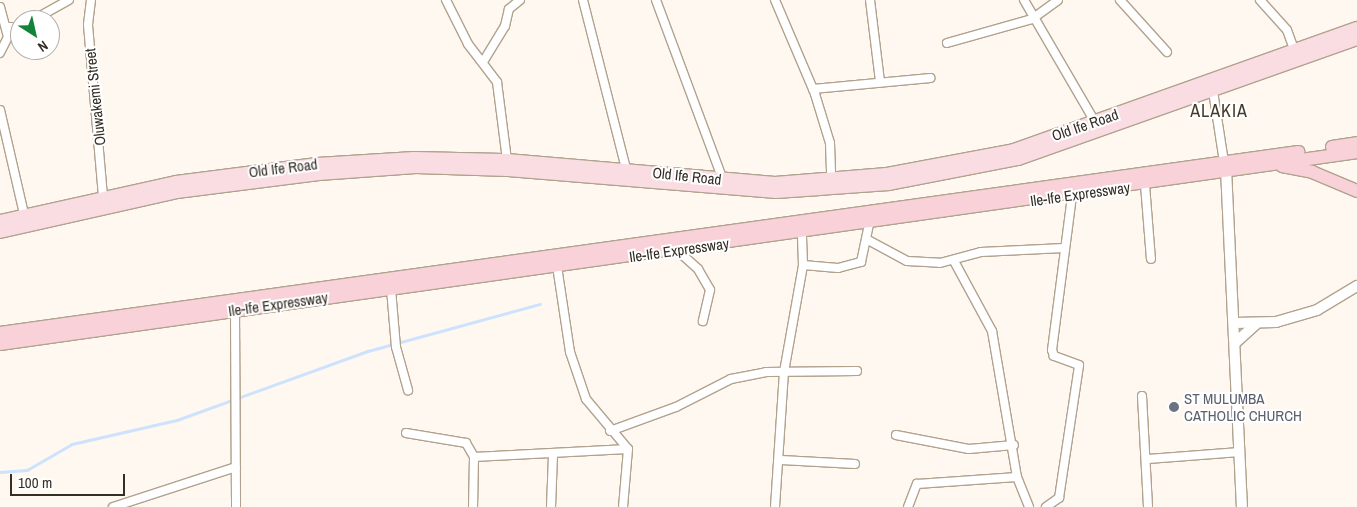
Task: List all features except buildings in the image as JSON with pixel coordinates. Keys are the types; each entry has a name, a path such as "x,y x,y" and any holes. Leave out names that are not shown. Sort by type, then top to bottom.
{"highway":[{"name":"Ile-Ife Expressway","path":"0,333 1225,166 1357,144"},
{"name":"Ile-Ife Expressway","path":"0,344 391,289 476,273 557,266 678,251 1145,185 1225,166 1280,166 1287,161 1357,152"},
{"path":"1280,166 1312,172 1357,191"}],"main road":[{"name":"Old Ife Road","path":"0,232 177,187 318,164 414,158 507,160 724,190 833,191 1018,159 1357,28"},
{"name":"Old Ife Road","path":"0,221 103,195 319,174 416,167 571,170 626,169 723,180 831,181 970,160 1187,95 1214,91 1357,39"}],"street":[{"path":"50,10 69,0"},
{"name":"Oluwakemi Street","path":"91,0 88,25 103,195"},
{"path":"446,0 468,44 497,82 504,108 507,160"},
{"path":"483,62 505,26 509,8 520,0"},
{"path":"583,0 626,169"},
{"path":"656,0 723,180"},
{"path":"775,0 813,89 830,143 831,181"},
{"path":"870,0 880,82"},
{"path":"1024,0 1032,19 1095,122"},
{"path":"947,43 1032,19 1058,0"},
{"path":"1120,0 1167,52"},
{"path":"1260,0 1287,30 1295,52"},
{"path":"0,7 7,27 0,52"},
{"path":"813,89 930,78"},
{"path":"1214,91 1225,166 1242,507"},
{"path":"0,110 24,214"},
{"path":"1145,185 1150,259"},
{"path":"1046,507 1059,498 1079,365 1054,356 1052,350 1072,195"},
{"path":"803,265 838,268 861,262 868,240 868,223"},
{"path":"775,507 781,460 784,372 803,265 802,232"},
{"path":"868,240 908,260 954,262 981,252 1064,248"},
{"path":"678,251 698,269 710,290 703,320"},
{"path":"954,262 992,331 1014,445 1017,477 1029,507"},
{"path":"557,266 570,352 586,399 610,431 628,449 623,507"},
{"path":"1234,323 1256,324 1317,310 1357,286"},
{"path":"391,289 396,348 408,390"},
{"path":"235,310 236,507"},
{"path":"1235,343 1256,324"},
{"path":"610,431 676,407 731,379 784,372 857,371"},
{"path":"1142,396 1148,459 1148,507"},
{"path":"406,433 461,439 474,458 473,507"},
{"path":"896,435 969,449 1014,445"},
{"path":"474,458 628,449"},
{"path":"1148,459 1240,452"},
{"path":"551,507 552,454"},
{"path":"781,460 855,464"},
{"path":"114,507 236,466"},
{"path":"908,507 916,484 1017,477"}],"waterway":[{"path":"0,472 27,470 72,444 177,420 368,351 540,304"}],"place":[{"name":"ST MULUMBA CATHOLIC CHURCH","path":"1174,407"}],"district":[{"name":"ALAKIA","path":"1219,111"}]}
